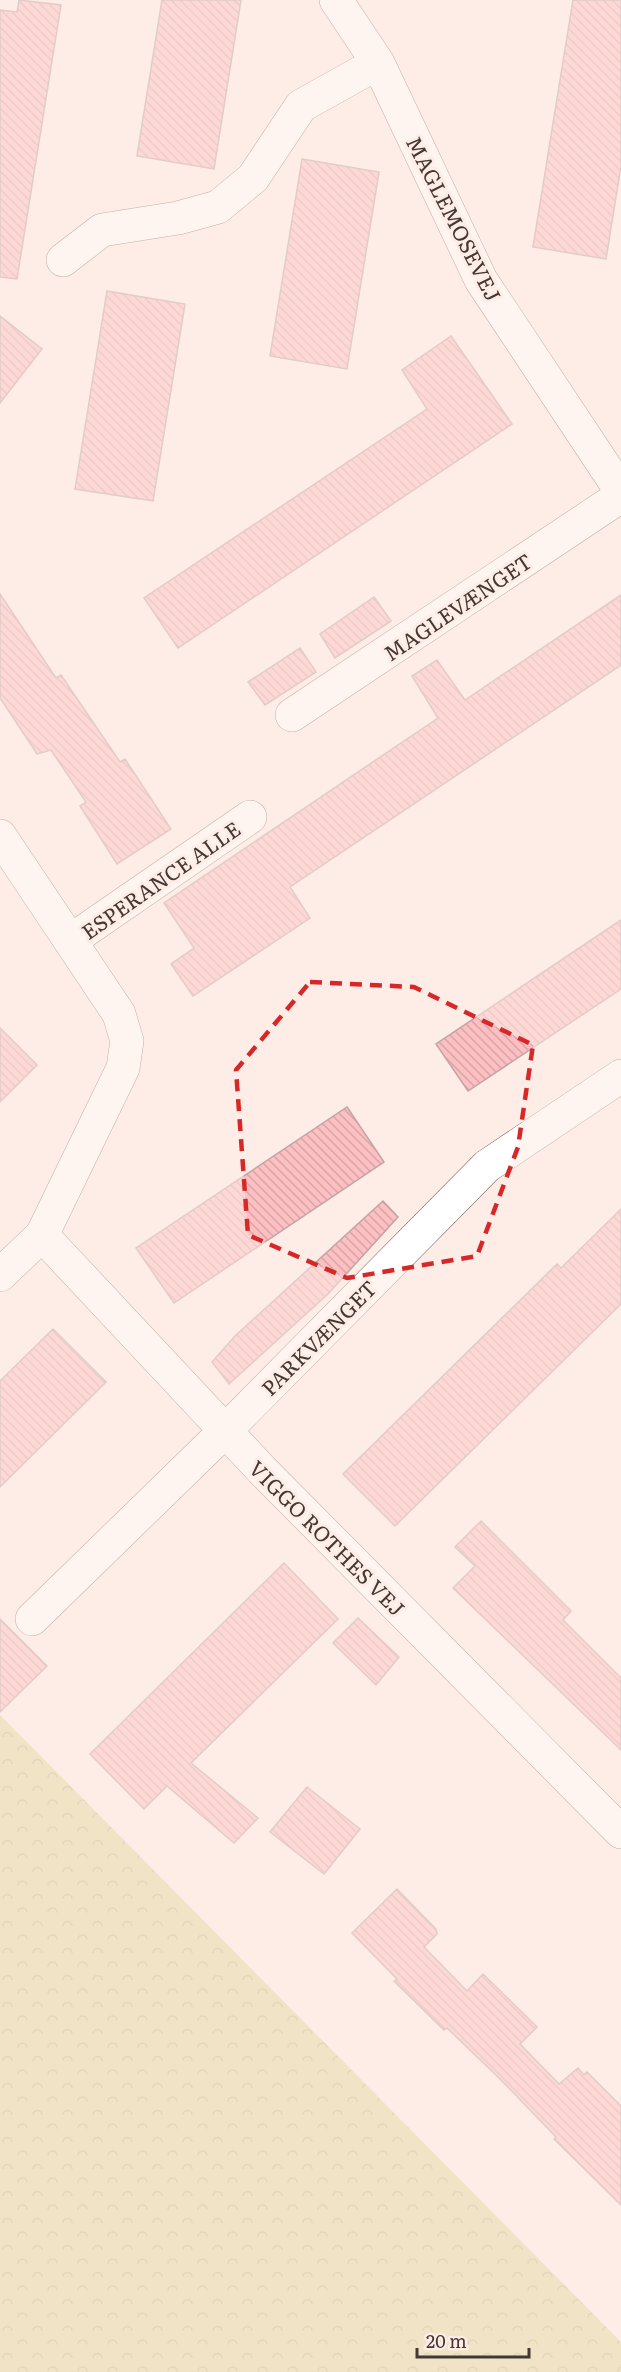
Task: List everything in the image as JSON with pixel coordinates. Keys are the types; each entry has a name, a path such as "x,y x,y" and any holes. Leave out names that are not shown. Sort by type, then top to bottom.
{"street":[{"name":"MAGLEMOSEVEJ","path":"336,0 378,63 482,280 621,491"},
{"path":"63,260 102,230 178,218 218,207 253,178 301,106 378,63"},
{"name":"MAGLEVÆNGET","path":"292,715 621,496"},
{"name":"ESPERANCE ALLE","path":"70,941 250,817"},
{"name":"ESPERANCE ALLE","path":"0,836 9,872 70,941 119,1014 127,1041 123,1068 42,1235 0,1275"},
{"name":"PARKVÆNGET","path":"32,1619 225,1431 487,1166 621,1076"},
{"name":"VIGGO ROTHES VEJ","path":"42,1235 225,1431 621,1832"}],"highlighted area":[{"path":"310,982 414,987 533,1045 518,1147 477,1256 347,1278 248,1235 236,1070"}],"green space":[{"path":"0,1715 621,2342 621,2372 0,2372"}],"building":[{"path":"19,0 61,5 17,279 0,277 0,10 17,12"},
{"path":"162,0 241,0 214,169 137,156"},
{"path":"573,0 621,0 621,166 606,259 533,247"},
{"path":"302,159 379,172 347,369 270,356"},
{"path":"107,291 185,304 153,501 75,489"},
{"path":"0,316 42,349 0,403"},
{"path":"451,336 512,424 178,648 144,598 427,409 402,370"},
{"path":"0,594 56,678 61,675 120,762 125,759 171,829 117,864 80,806 86,802 51,750 37,754 0,698"},
{"path":"621,595 621,665 290,887 310,918 193,996 171,964 194,948 164,903 438,718 412,676 437,660 465,700"},
{"path":"374,597 391,621 335,658 320,634"},
{"path":"300,648 316,672 265,705 248,682"},
{"path":"621,920 621,989 468,1091 436,1044"},
{"path":"0,1028 37,1065 0,1102"},
{"path":"347,1107 384,1162 174,1303 136,1248"},
{"path":"383,1201 398,1217 328,1294 229,1384 212,1362 235,1336"},
{"path":"621,1209 621,1304 395,1526 343,1474 557,1264 561,1268"},
{"path":"53,1329 106,1382 0,1487 0,1381"},
{"path":"481,1521 571,1611 563,1620 621,1678 621,1750 453,1588 475,1566 455,1547"},
{"path":"284,1563 338,1619 191,1763 258,1818 234,1843 167,1786 144,1809 90,1754"},
{"path":"358,1618 399,1657 376,1685 333,1643"},
{"path":"0,1619 47,1666 0,1712"},
{"path":"307,1787 360,1829 324,1874 270,1832"},
{"path":"397,1889 436,1929 437,1934 424,1947 467,1991 483,1974 537,2027 520,2044 559,2084 578,2068 584,2075 587,2072 621,2106 621,2205 554,2139 556,2137 500,2079 447,2028 444,2030 394,1981 397,1979 352,1933"}]}
